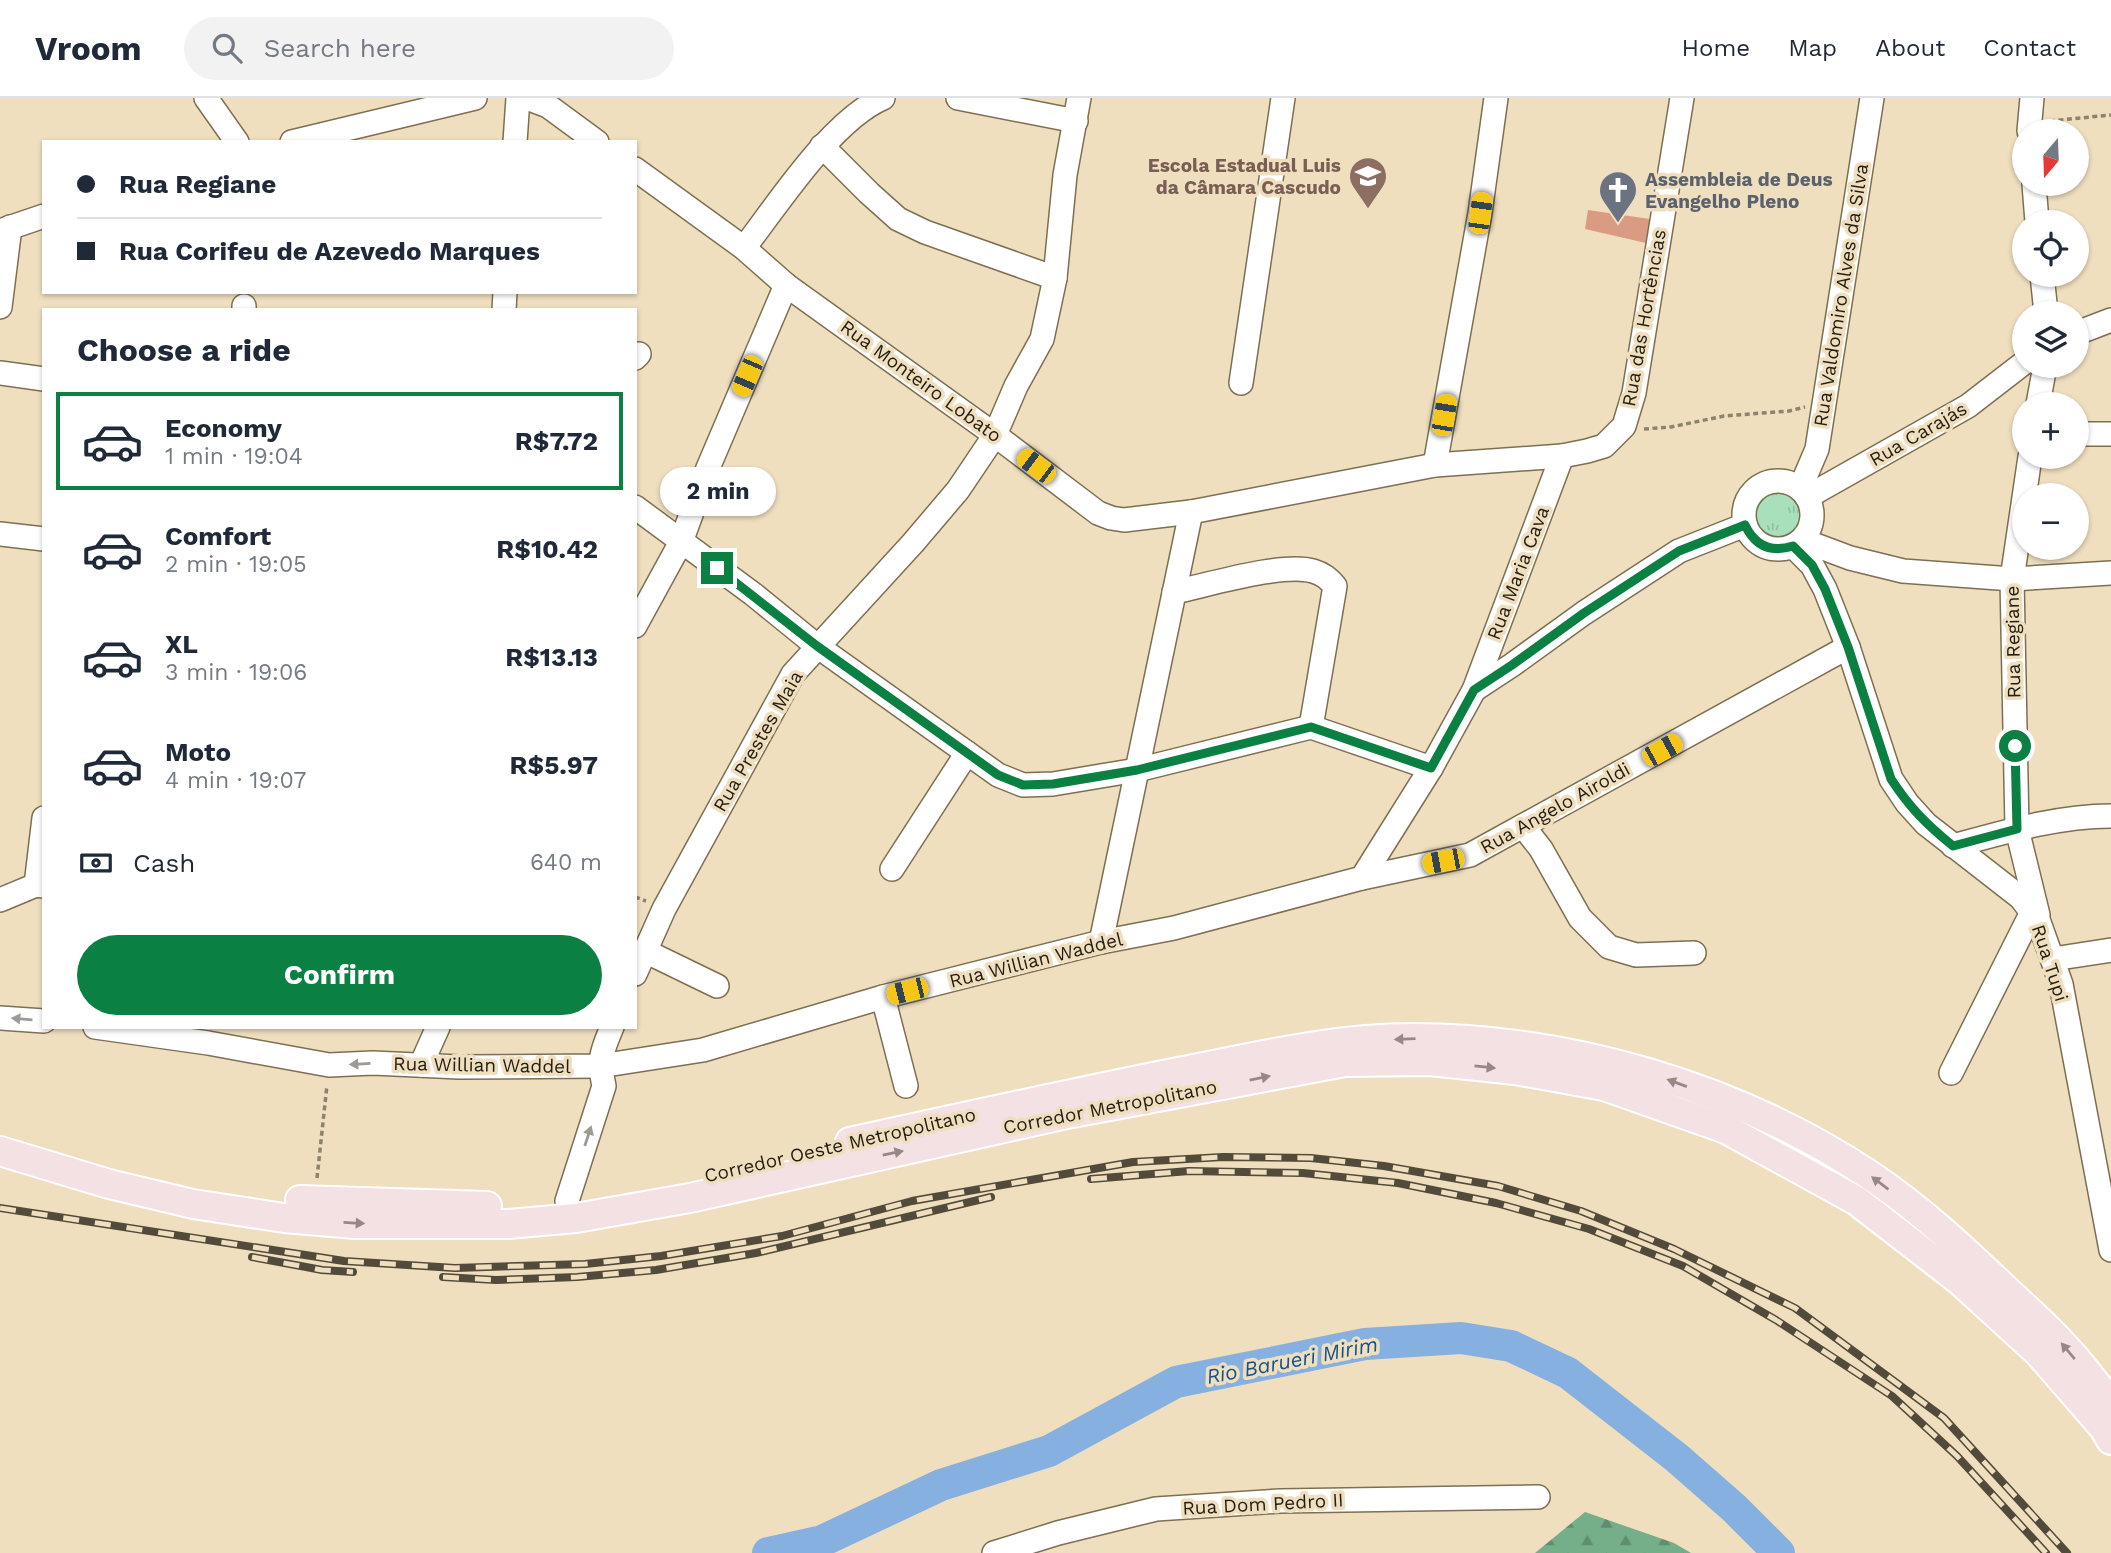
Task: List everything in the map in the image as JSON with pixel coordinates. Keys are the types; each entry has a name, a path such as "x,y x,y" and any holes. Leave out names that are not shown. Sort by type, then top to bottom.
{"main road":[{"name":"Corredor Oeste Metropolitano","path":"0,1132 122,1170 219,1190 314,1202 510,1206 567,1201 680,1181 1041,1100 1314,1045 1412,1038 1521,1044 1632,1067 1743,1107 1808,1138 1869,1174 1966,1252 2062,1344 2111,1403"},
{"name":"Corredor Metropolitano","path":"0,1151 109,1184 193,1204 284,1218 441,1225 508,1224 576,1219 690,1198 1067,1114 1345,1062 1430,1061 1515,1070 1604,1086 1726,1129 1857,1201 1959,1280 2039,1353 2104,1428 2111,1440"},
{"path":"441,1225 462,1218 537,1214 567,1201"},
{"path":"1893,1228 1911,1206"}],"street":[{"path":"206,98 236,140"},
{"path":"300,140 475,98"},
{"path":"515,140 518,98"},
{"path":"527,98 548,106 594,140"},
{"path":"744,248 822,146 864,108 883,98"},
{"path":"958,98 1076,121"},
{"name":"Rua Prestes Maia","path":"637,969 664,909 793,674 951,499 995,435 1016,386 1042,339 1055,278 1065,175 1079,98"},
{"path":"1241,383 1283,98"},
{"path":"1435,465 1480,213 1496,98"},
{"name":"Rua das Hortências","path":"1562,456 1604,446 1623,426 1634,393 1682,98"},
{"name":"Rua Valdomiro Alves da Silva","path":"1803,493 1817,449 1872,98"},
{"path":"2030,119 2032,98"},
{"path":"822,146 898,219 925,232 1055,278"},
{"name":"Rua Monteiro Lobato","path":"637,170 744,248 786,285 995,435 1098,513 1111,518 1124,520 1191,512 1435,465 1562,456"},
{"path":"0,307 5,229 42,217"},
{"path":"637,622 681,542 708,468 786,285"},
{"path":"2089,328 2111,320"},
{"name":"Rua Carajás","path":"1803,493 1968,406 2012,372"},
{"path":"0,373 42,379"},
{"path":"2089,434 2111,434"},
{"name":"Rua Maria Cava","path":"1474,690 1562,456"},
{"name":"Rua Regiane","path":"2028,469 2012,579 2017,829 2036,917"},
{"path":"1798,543 1808,532 1811,523 1812,513 1803,493 1780,481 1759,487 1751,494 1744,514 1745,525 1756,542 1764,547 1774,549 1798,543 1903,571 2012,579 2111,573"},
{"path":"637,509 817,646 998,775 1023,785 1053,784 1137,770 1311,727 1431,768"},
{"path":"1101,942 1191,512"},
{"path":"1362,878 1431,768 1474,690 1679,551 1745,525"},
{"path":"0,534 42,538"},
{"name":"Rua Tupi","path":"1798,543 1825,589 1848,647 1891,779 1907,803 1926,824 2021,898 2036,917 2060,984 2111,1250"},
{"path":"1174,592 1276,570 1311,570 1327,576 1335,586 1311,727"},
{"name":"Rua Angelo Airoldi","path":"1362,878 1470,855 1848,647"},
{"path":"892,869 967,753"},
{"path":"1953,846 2017,829 2093,816 2111,816"},
{"path":"1523,827 1541,849 1580,918 1609,947 1636,955 1694,953"},
{"path":"0,900 40,885 42,852"},
{"name":"Rua Willian Waddel","path":"109,1029 208,1042 329,1065 373,1063 525,1068 600,1066 703,1050 883,997 1101,942 1174,928 1362,878"},
{"path":"1951,1073 2036,917"},
{"path":"2053,959 2111,950"},
{"path":"645,951 717,986"},
{"path":"883,997 906,1086"},
{"path":"0,1018 42,1021"},
{"path":"421,1065 437,1029"},
{"path":"567,1201 604,1086 600,1066 611,1029"},
{"name":"Rua Dom Pedro II","path":"994,1553 1058,1533 1156,1509 1280,1501 1538,1497"}],"path":[{"path":"2086,119 2111,115"},
{"path":"1623,426 1633,430 1671,428 1724,416 1789,411 1824,401"},
{"path":"314,1202 329,1065"}],"green space":[{"path":"1777,492 1793,499 1800,515 1793,531 1777,538 1761,531 1754,515 1761,499"},
{"path":"1585,1512 1674,1543 1691,1553 1535,1553"}],"building":[{"name":"Assembleia de Deus Evangelho Pleno","path":"1588,210 1650,219 1646,243 1585,229"}],"waterway":[{"name":"Rio Barueri Mirim","path":"768,1553 822,1541 941,1485 1049,1451 1176,1382 1365,1344 1461,1338 1511,1346 1568,1373 1677,1458 1734,1508 1779,1553"}],"railway":[{"path":"0,1208 344,1261 455,1268 585,1264 661,1256 782,1236 912,1201 1133,1162 1223,1157 1311,1158 1384,1166 1498,1186 1581,1211 1674,1249 1795,1308 1944,1418 2067,1553"},
{"path":"1091,1179 1189,1171 1303,1173 1398,1183 1496,1203 1589,1229 1683,1266 1776,1320 1892,1396 1957,1456 2046,1553"},
{"path":"443,1277 496,1280 656,1270 756,1253 991,1197"},
{"path":"252,1257 322,1270 353,1272"}],"place":[{"name":"Escola Estadual Luis da Câmara Cascudo","path":"1368,210"},
{"name":"Assembleia de Deus Evangelho Pleno","path":"1618,224"}],"route":[{"path":"717,568 817,646 998,775 1023,785 1053,784 1137,770 1311,727 1431,768 1474,690 1679,551 1745,525 1749,534 1764,547 1784,549 1793,546 1812,565 1825,589 1848,647 1891,779 1907,803 1926,824 1953,846 2017,829 2015,746"}]}
